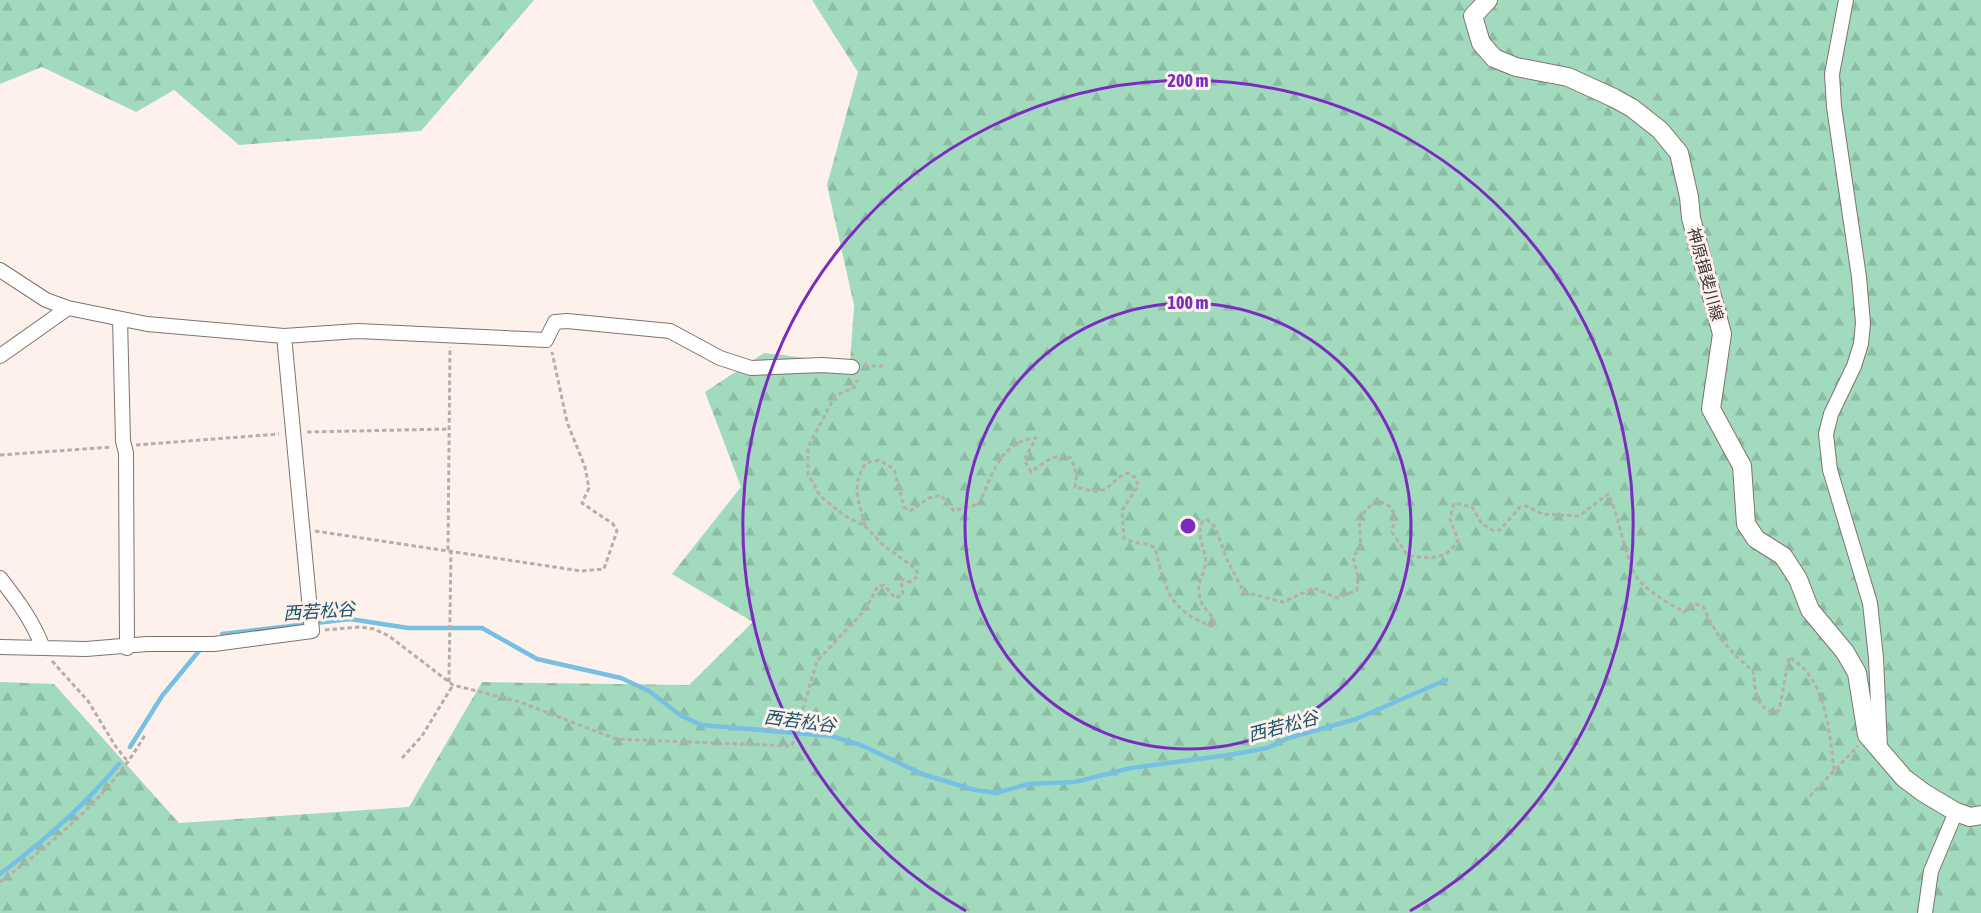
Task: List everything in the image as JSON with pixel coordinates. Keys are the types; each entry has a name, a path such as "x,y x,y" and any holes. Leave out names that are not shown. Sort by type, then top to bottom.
{"main road":[{"name":"神原揖斐川線","path":"1488,0 1473,16 1481,43 1494,58 1516,66 1568,77 1614,98 1632,108 1660,130 1679,153 1689,197 1691,218 1722,334 1711,409 1742,466 1746,524 1756,538 1783,556 1798,579 1810,610 1845,652 1857,673 1874,742 1904,778 1956,812 1970,817 1981,815"}],"street":[{"path":"1846,0 1832,74 1834,107 1859,277 1863,323 1862,344 1831,414 1826,434 1830,470 1870,603 1876,658 1874,742"},
{"path":"0,270 46,300 68,308 120,319 284,336 358,331 546,340 555,322 660,328 683,336 720,358 751,368 822,365 852,367"},
{"path":"0,356 68,308"},
{"path":"120,319 127,648"},
{"path":"0,647 127,648 147,644 224,643 312,631 284,336"},
{"path":"0,578 23,608 36,630 42,648"},
{"path":"1925,913 1931,871 1956,812"}],"path":[{"path":"449,682 450,336"},
{"path":"304,530 450,550 581,572 604,569 617,531 613,524 582,503 589,488 585,467 567,422 552,352 546,340"},
{"path":"852,367 884,366"},
{"path":"312,631 360,627 374,629 389,636 453,685 517,701 616,739 792,746 817,661 865,610 878,586 884,585 895,598 903,595 901,579 910,582 918,576 916,569 883,545 865,526 845,516 820,496 808,474 806,462 808,447 836,396 855,387 857,373 852,367"},
{"path":"0,455 294,433 449,429"},
{"path":"865,526 855,487 858,476 866,463 879,460 894,469 904,507 910,511 929,498 941,495 954,511 979,504 1002,453 1022,439 1036,438 1024,460 1031,472 1054,456 1063,455 1071,458 1077,475 1075,487 1098,492 1108,487 1120,475 1128,473 1136,478 1138,486 1122,510 1124,538 1131,543 1147,543 1155,548 1174,604 1189,617 1211,626 1215,625 1215,621 1201,603 1197,580 1205,565 1199,528 1203,521 1208,520 1215,527 1228,562 1244,592 1283,602 1314,588 1337,598 1357,590 1358,577 1353,557 1361,547 1359,518 1375,501 1385,502 1394,511 1392,532 1407,555 1427,558 1445,555 1453,550 1458,540 1450,519 1454,503 1472,507 1482,524 1494,531 1500,530 1520,507 1527,506 1542,514 1579,516 1608,494 1616,508 1636,578 1665,601 1684,612 1694,604 1703,606 1728,650 1753,671 1757,697 1765,710 1770,713 1779,711 1789,657 1802,664 1819,691 1828,722 1834,770"},
{"path":"42,648 59,672 88,701 116,747 129,763"},
{"path":"402,758 422,736 453,685"},
{"path":"0,882 88,810 129,763 145,735"},
{"path":"1810,796 1834,770 1874,742"}],"green space":[{"path":"0,0 534,0 421,131 239,145 174,90 136,112 42,67 0,84"},
{"path":"812,0 1981,0 1981,913 0,913 0,682 54,684 179,823 409,807 482,682 689,685 753,622 672,574 741,487 705,392 764,353 850,363 854,305 827,185 858,72"}],"waterway":[{"name":"西若松谷","path":"222,634 350,619 408,628 482,628 537,659 621,678 649,691 680,715 701,725 831,736 861,745 922,774 975,790 996,793 1029,784 1075,782 1131,768 1267,748 1289,738 1356,719 1446,680"},
{"name":"西若松谷","path":"130,747 162,696 199,651"},
{"name":"西若松谷","path":"0,874 63,822 119,764"}]}
